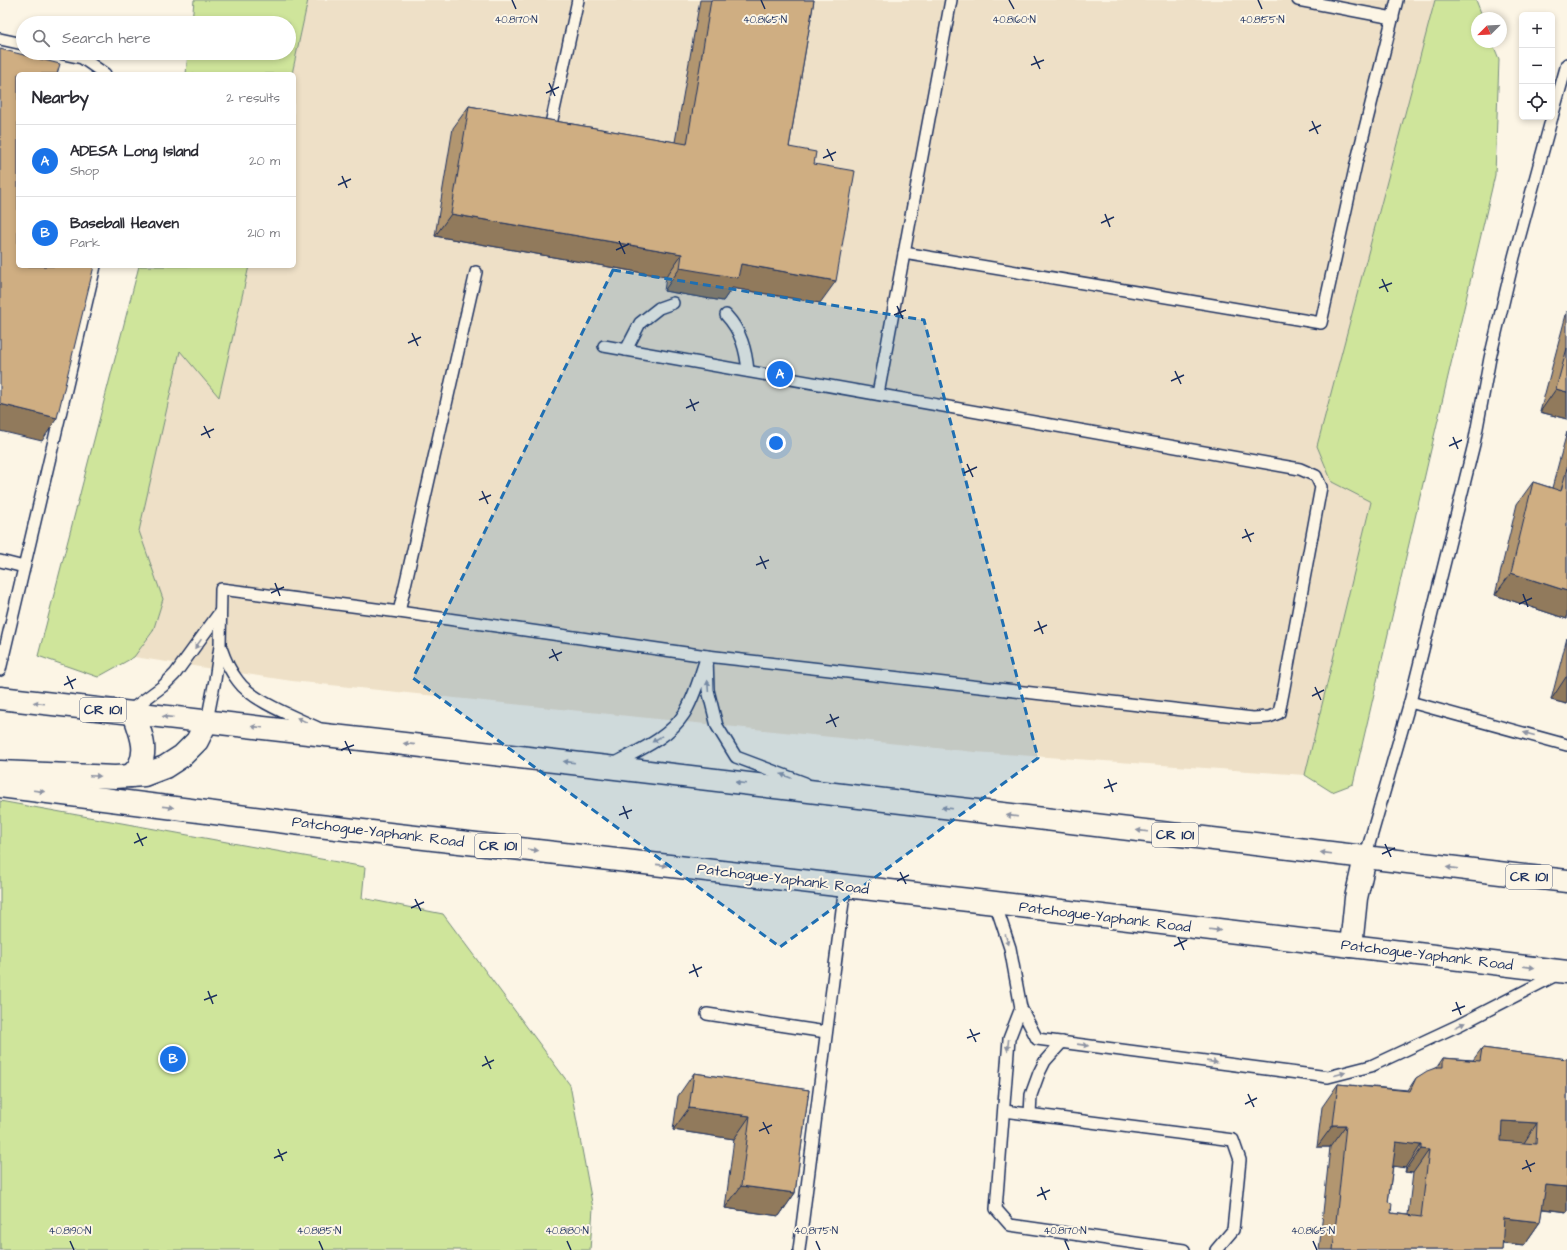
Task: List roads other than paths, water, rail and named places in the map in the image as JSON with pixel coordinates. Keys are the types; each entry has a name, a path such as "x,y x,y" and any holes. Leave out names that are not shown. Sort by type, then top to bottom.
{"main road":[{"name":"CR 101","path":"0,698 337,737 448,748 1567,881"},
{"path":"130,713 143,743 144,754 139,766 130,776"},
{"path":"0,772 115,777 144,775 165,767 182,756 198,741 207,721"},
{"name":"Patchogue-Yaphank Road","path":"0,786 310,825 995,903 1565,971"},
{"path":"1351,946 1356,898 1365,858"}],"lane":[{"path":"552,124 578,0"},
{"path":"878,394 951,0"},
{"path":"1298,0 1393,18"},
{"path":"904,253 1321,322 1356,164 1397,0"},
{"path":"0,39 16,42"},
{"path":"85,60 102,72"},
{"path":"1555,106 1567,64"},
{"path":"1365,858 1410,702 1474,444 1490,358 1514,257 1551,120"},
{"path":"0,670 95,268"},
{"path":"399,612 476,272"},
{"path":"626,350 640,323 659,308 673,304"},
{"path":"726,315 732,321 741,336 746,353 748,371"},
{"path":"207,721 220,646 221,589 399,612 707,656 1254,718 1269,717 1278,713 1283,694 1321,487 1316,476 1300,469 604,346"},
{"path":"0,561 24,567"},
{"path":"130,713 172,677 185,662 220,612"},
{"path":"220,646 228,665 238,682 253,695 337,737"},
{"path":"607,767 649,745 672,729 684,714 693,695 707,656"},
{"path":"707,656 708,690 717,726 736,757 835,794"},
{"path":"1410,702 1567,745"},
{"path":"799,1250 845,886"},
{"path":"995,903 1010,948 1021,1008 1037,1039 1328,1077 1371,1066 1459,1025 1565,971"},
{"path":"1021,1008 1009,1039 996,1209 1010,1225 1184,1250"},
{"path":"707,1014 826,1032"},
{"path":"1030,1114 1031,1095 1039,1073 1045,1061 1062,1042"},
{"path":"1004,1111 1233,1140 1240,1160 1233,1230 1216,1250"}],"place":[{"name":"ADESA Long Island","path":"780,374"},
{"name":"Baseball Heaven","path":"173,1059"}]}
